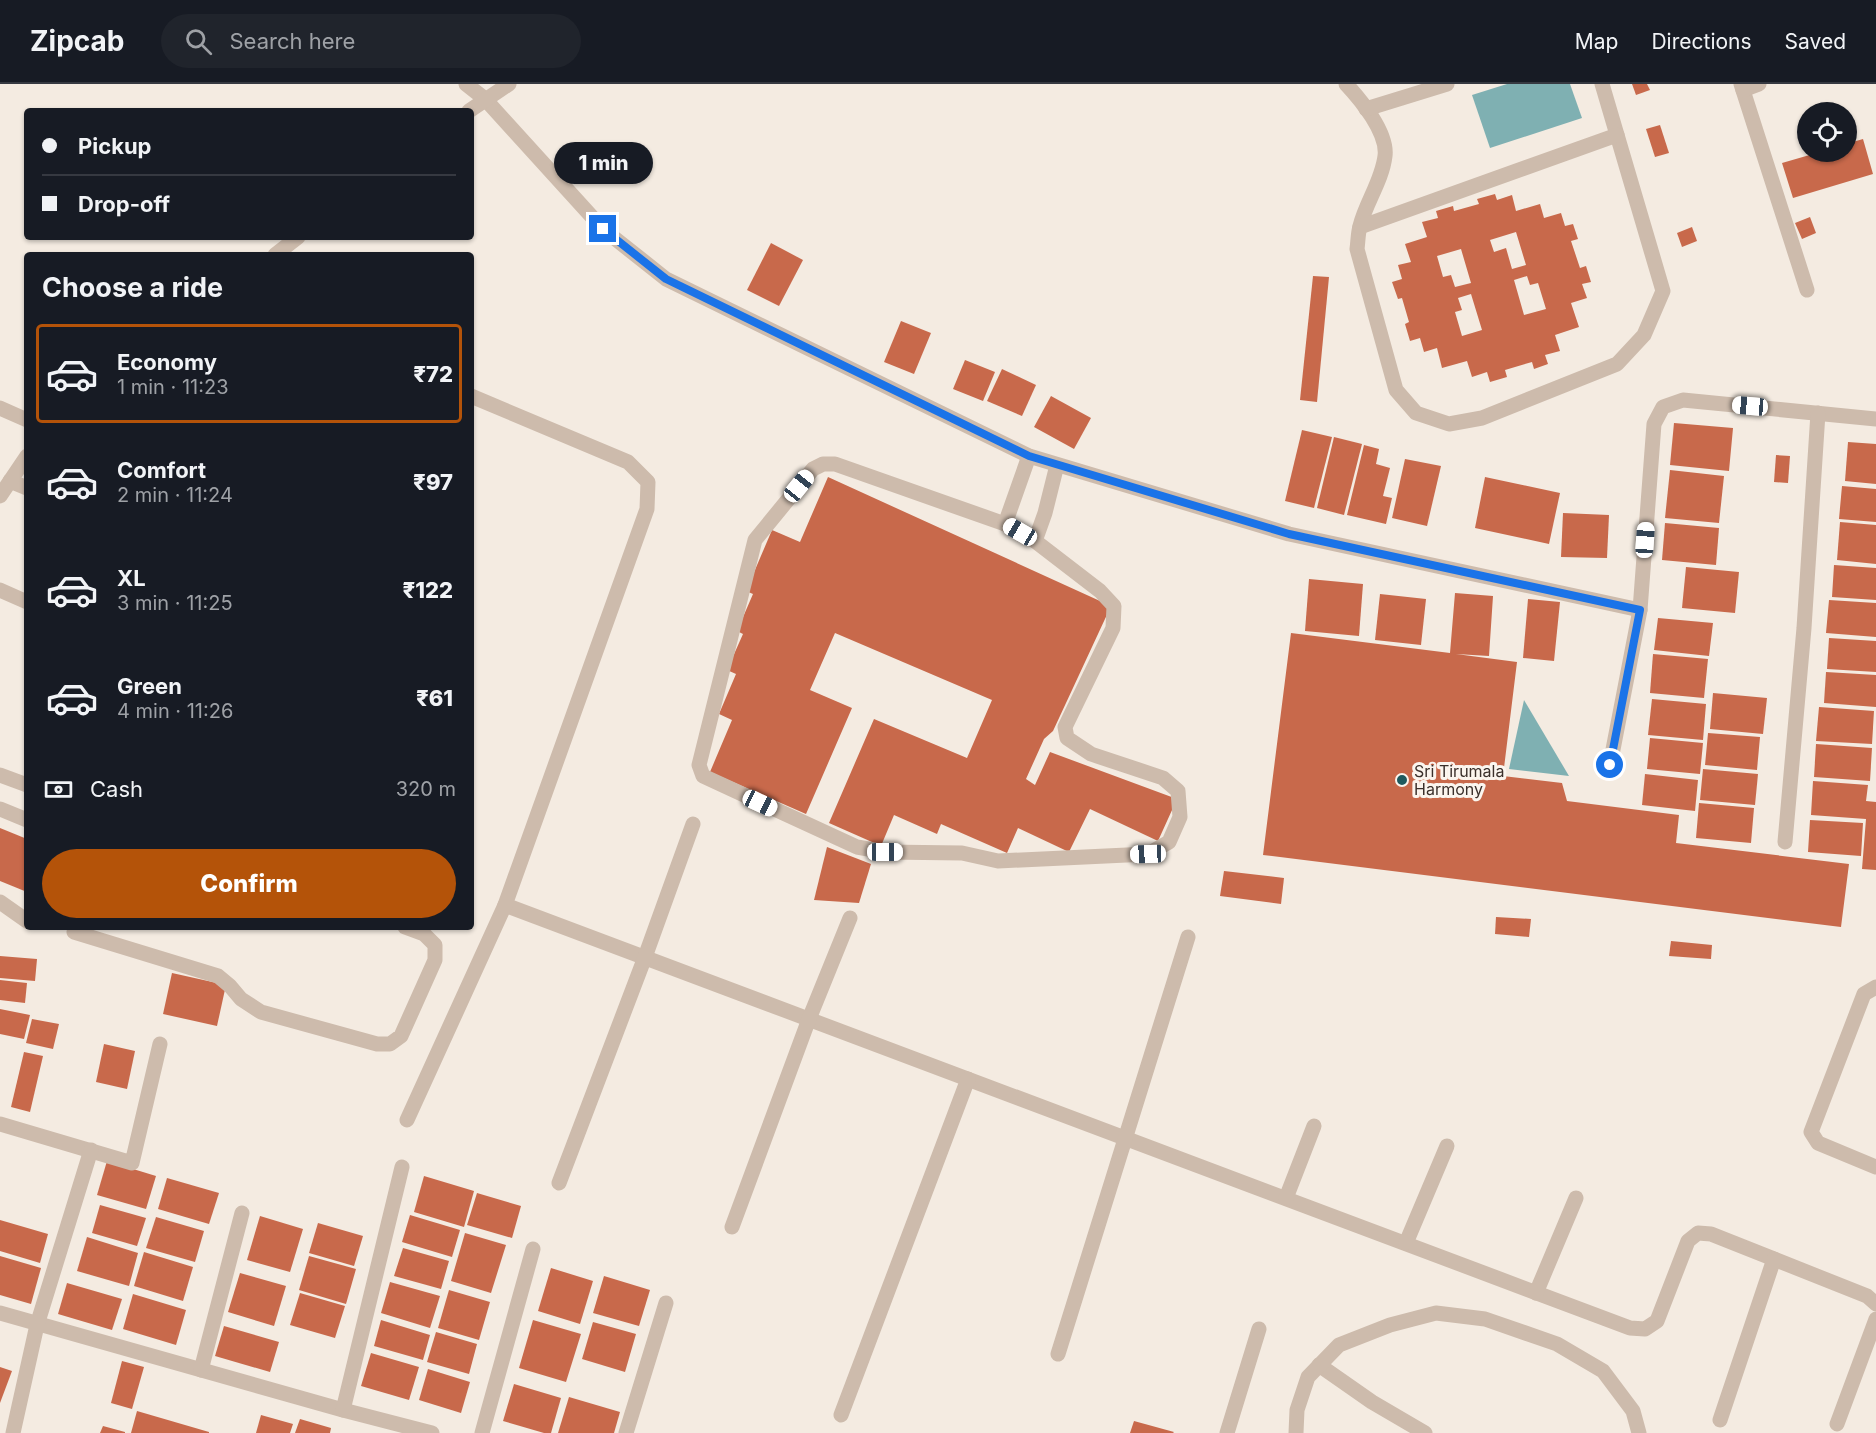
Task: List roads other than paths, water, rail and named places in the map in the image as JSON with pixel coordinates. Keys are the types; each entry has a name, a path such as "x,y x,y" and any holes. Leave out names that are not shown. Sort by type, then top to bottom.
{"street":[{"path":"466,84 485,99 603,229 666,279 1029,456 1289,534 1640,610"},
{"path":"473,108 509,84"},
{"path":"1346,84 1360,99 1380,130 1386,153 1381,175 1360,227 1357,249 1396,390 1416,413 1449,424 1482,418 1617,364 1644,335 1663,291 1602,84"},
{"path":"1366,109 1447,84"},
{"path":"1759,84 1742,87 1807,290"},
{"path":"1360,227 1617,135"},
{"path":"279,252 294,240"},
{"path":"1610,765 1640,610 1654,424 1663,407 1683,400 1876,419"},
{"path":"407,1120 505,905 647,509 648,482 628,462 474,402"},
{"path":"0,408 24,419"},
{"path":"1785,842 1804,628 1818,413"},
{"path":"1005,524 1029,456"},
{"path":"0,496 24,460"},
{"path":"823,464 835,464 1005,524 1035,541 1100,591 1114,606 1113,628 1065,727 1067,738 1091,754 1163,778 1178,791 1180,817 1169,842 1148,854 998,861 962,853 885,852 857,847 703,776 699,765 755,540 813,469 823,464"},
{"path":"1035,541 1057,465"},
{"path":"10,481 24,487"},
{"path":"0,590 24,601"},
{"path":"0,775 24,784"},
{"path":"0,809 24,819"},
{"path":"558,1183 645,957 693,824"},
{"path":"0,902 24,919"},
{"path":"505,905 1630,1328 1645,1329 1657,1321 1688,1241 1698,1233 1711,1234 1867,1296 1876,1304"},
{"path":"732,1227 809,1019 850,918"},
{"path":"75,930 75,932 218,976 241,999 261,1012 377,1044 390,1044 400,1036 435,960 435,945 424,934 413,930"},
{"path":"1058,1354 1188,937"},
{"path":"1876,987 1864,994 1811,1132 1818,1143 1876,1167"},
{"path":"0,1124 132,1163 160,1044"},
{"path":"841,1415 968,1078"},
{"path":"1286,1198 1314,1126"},
{"path":"1406,1243 1447,1146"},
{"path":"13,1433 37,1325 91,1150"},
{"path":"343,1410 402,1167"},
{"path":"1536,1293 1576,1198"},
{"path":"201,1370 242,1212"},
{"path":"482,1433 533,1249"},
{"path":"1720,1420 1774,1259"},
{"path":"626,1433 666,1303"},
{"path":"1296,1433 1297,1410 1308,1377 1339,1345 1390,1325 1436,1313 1485,1319 1557,1344 1603,1371 1633,1411 1639,1433"},
{"path":"0,1314 432,1433"},
{"path":"1837,1424 1876,1319"},
{"path":"1227,1433 1259,1329"},
{"path":"1319,1365 1372,1402 1425,1433"}],"water":[{"path":"1507,84 1570,84 1582,118 1490,148 1472,95"},
{"path":"1524,700 1569,776 1509,769"}],"place":[{"name":"Sri Tirumala Harmony","path":"1402,780"}]}
